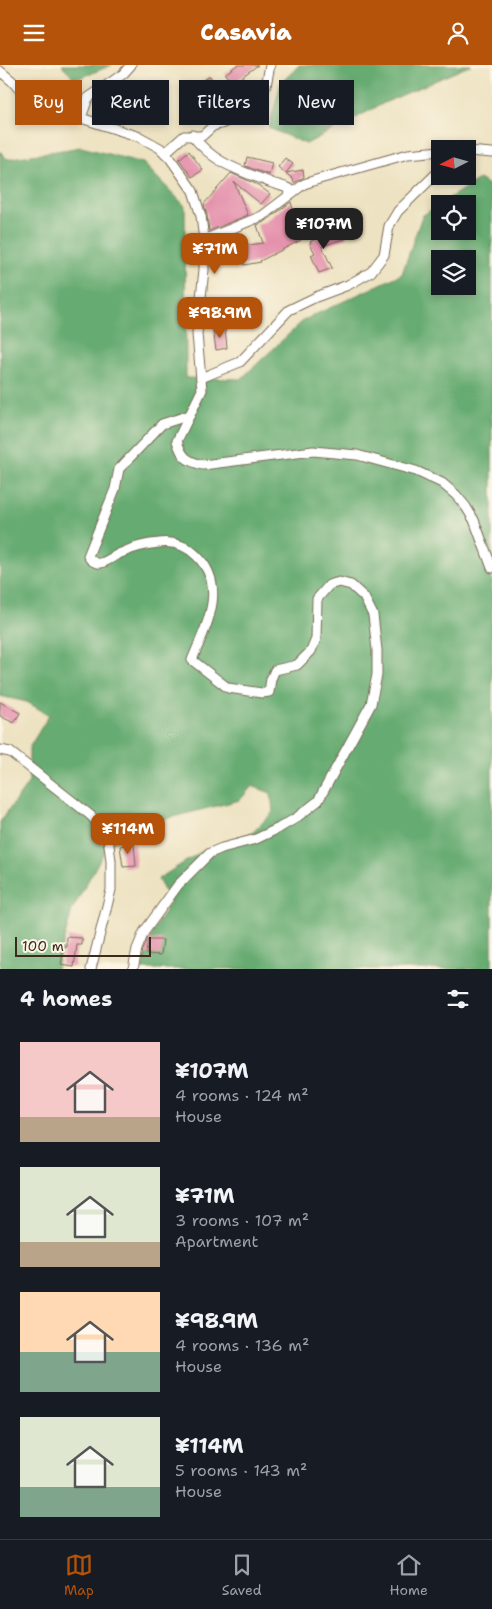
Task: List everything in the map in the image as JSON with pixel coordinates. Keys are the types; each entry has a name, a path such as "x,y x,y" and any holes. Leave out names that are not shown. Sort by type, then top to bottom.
{"street":[{"path":"82,115 88,97 123,74 132,65"},
{"path":"164,153 184,136 202,136 213,126 248,112 266,86 270,65"},
{"path":"0,71 15,84"},
{"path":"82,118 140,137 164,153 180,171 193,191 201,216 204,240 204,270 197,334 202,390 177,441 181,454 192,462 202,465 313,451 334,452 358,455 416,471 442,483 456,495 474,520 492,568"},
{"path":"192,135 200,146 219,161 277,185 288,187 293,192"},
{"path":"204,240 262,216 304,184 408,154 431,152"},
{"path":"476,152 492,153"},
{"path":"201,378 240,362 289,310 348,285 371,272 384,255 389,226 398,211 431,179"},
{"path":"133,969 137,949 144,932 178,885 210,853 256,839 279,828 318,801 372,704 377,675 377,650 373,615 364,597 351,585 340,582 329,585 317,599 316,639 310,651 297,665 275,670 269,692 262,693 228,688 192,659 208,621 214,598 207,570 202,561 189,548 173,543 159,543 122,552 100,563 89,559 88,557 115,489 119,469 162,424 190,415"},
{"path":"0,750 10,752 90,815 102,827 108,837 111,861 111,890 91,969"}],"green space":[{"path":"62,65 112,65 75,80"},
{"path":"299,65 471,65 384,103 354,119 354,80 284,80"},
{"path":"279,90 279,125 342,125 306,144 269,128"},
{"path":"81,147 143,163 185,206 186,378 241,379 304,320 402,274 422,216 431,210 431,240 476,240 476,195 454,195 470,185 476,185 476,181 479,179 492,187 492,969 142,969 153,932 170,902 158,879 201,852 252,833 273,812 271,793 252,786 240,800 133,827 105,850 72,910 56,969 0,969 0,822 29,782 29,748 49,715 27,702 0,696 0,151 7,159"}],"building":[{"path":"237,65 258,65 237,80 229,80 225,74"},
{"path":"210,76 213,80 204,80"},
{"path":"189,151 203,170 192,177 179,159"},
{"path":"247,157 272,163 269,175 245,166"},
{"path":"285,158 293,164 286,173 303,170 304,177 294,183 293,179 278,167"},
{"path":"231,173 258,185 270,194 261,204 234,182 248,215 209,231 204,204"},
{"path":"291,202 301,240 261,262 244,265 242,246 263,243 257,225 266,221"},
{"path":"344,230 347,238 322,246 332,268 319,273 311,255 315,253 310,244 311,241"},
{"path":"225,328 227,348 216,350 213,329"},
{"path":"0,702 20,713 14,723 0,716"},
{"path":"134,843 136,866 123,867 120,846"},
{"path":"67,937 82,938 82,945 77,945 74,967 61,965 64,947 67,947"},
{"path":"148,940 163,940 161,955 146,954"}]}
